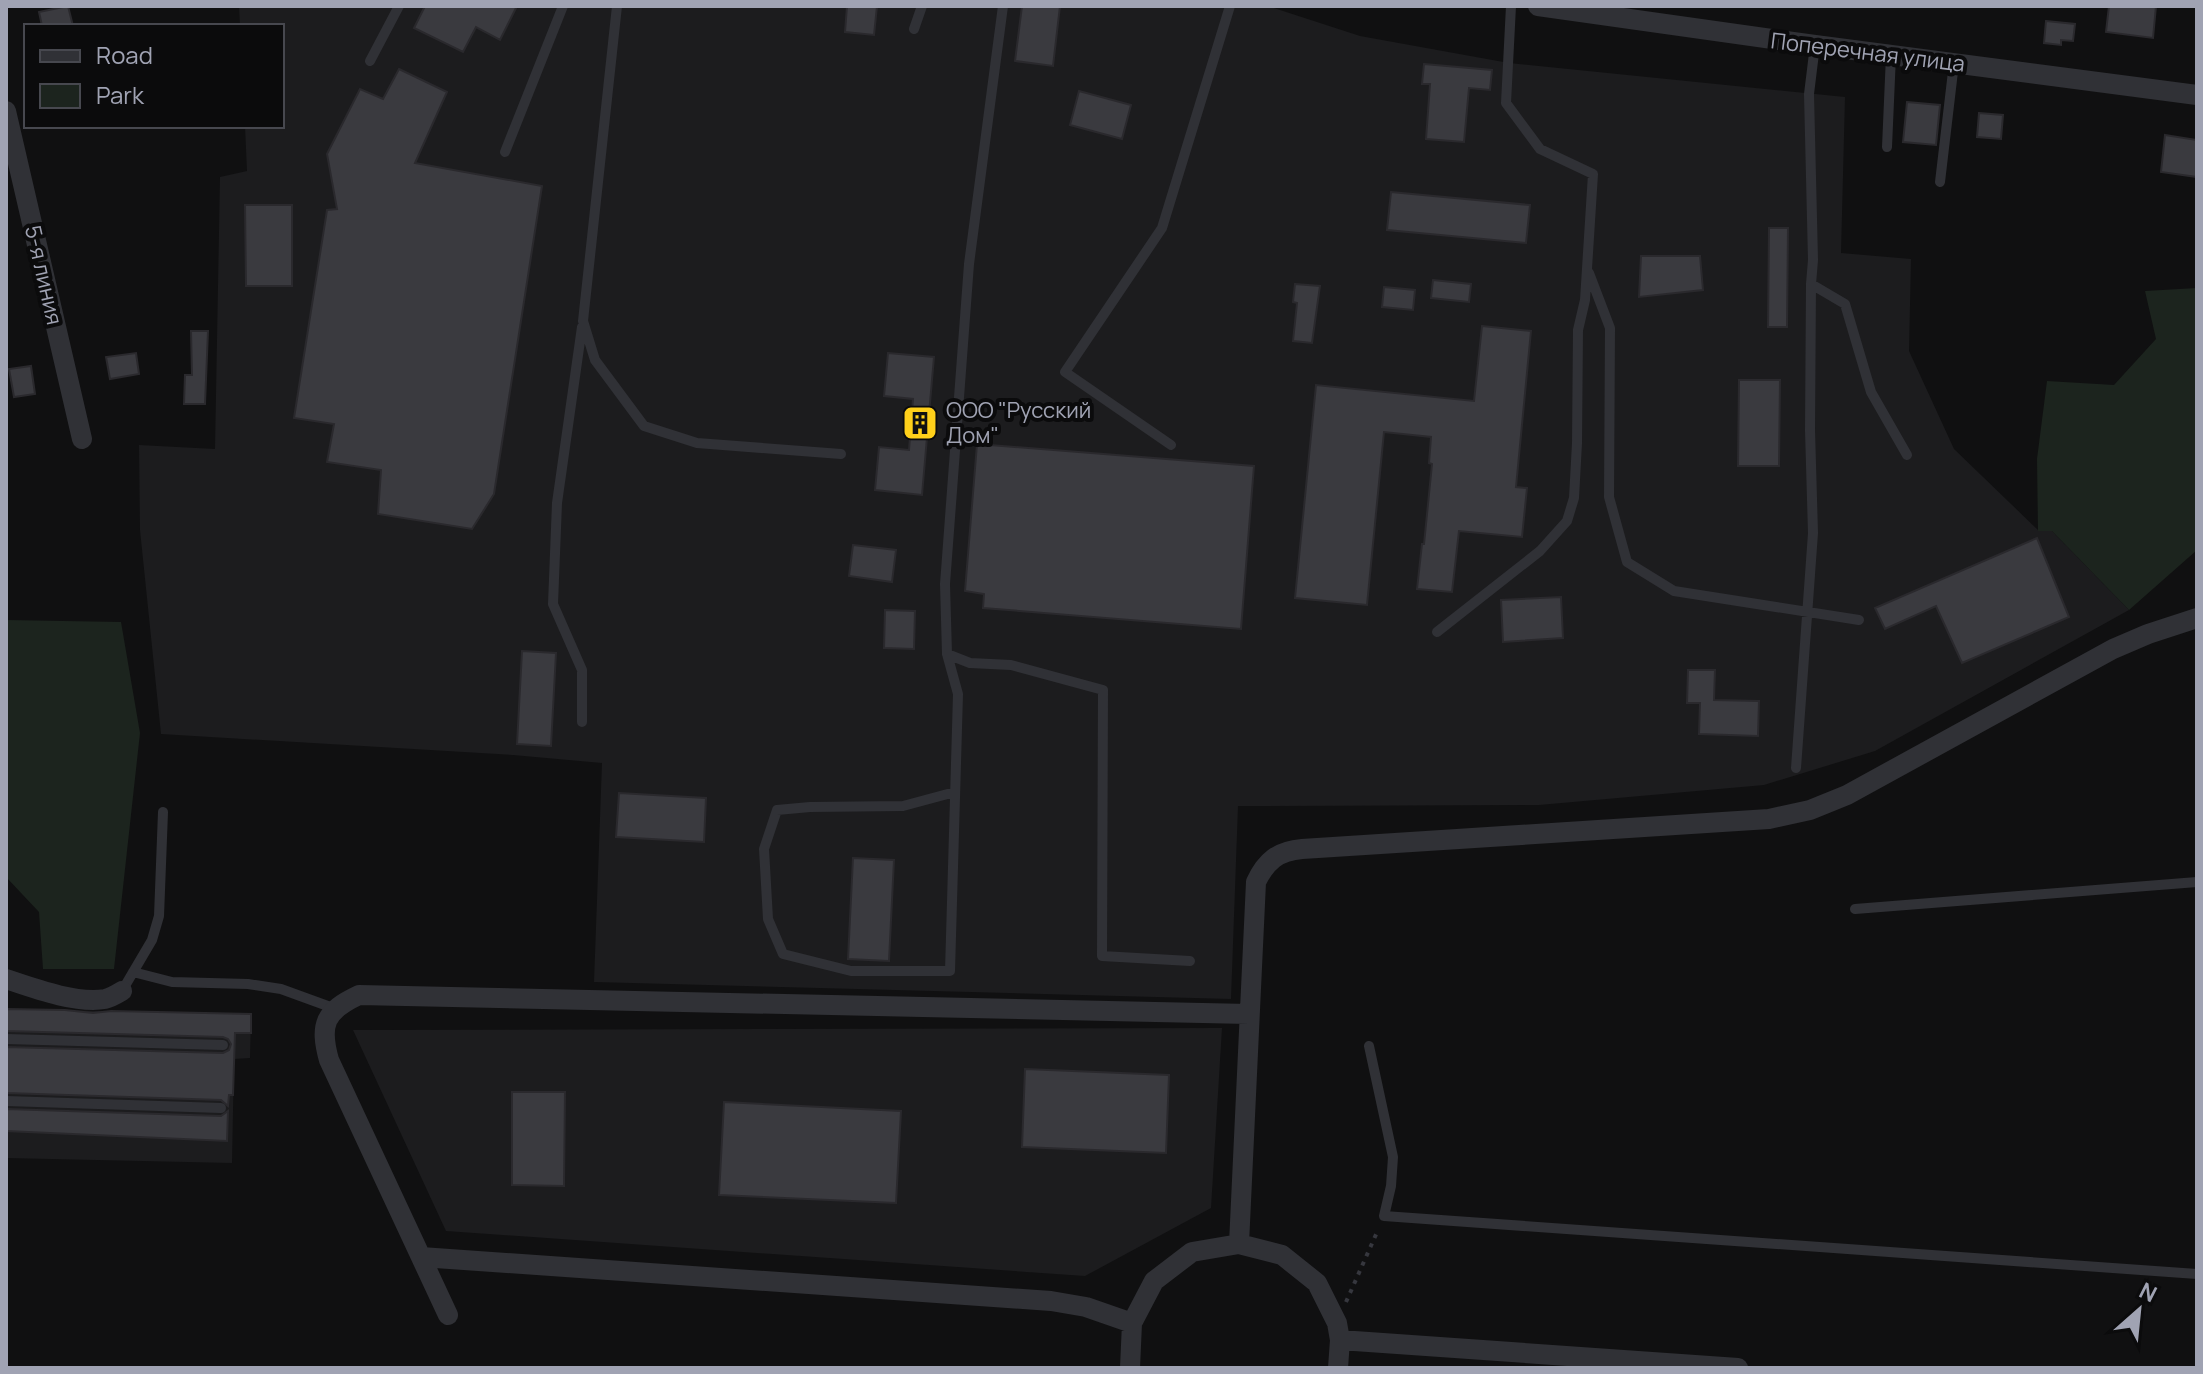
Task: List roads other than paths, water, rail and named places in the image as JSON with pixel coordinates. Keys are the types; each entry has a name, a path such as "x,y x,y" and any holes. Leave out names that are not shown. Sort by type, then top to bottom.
{"street":[{"name":"Поперечная улица","path":"1538,6 2197,95"},
{"name":"5-я линия","path":"6,111 82,439"},
{"path":"1239,1244 1256,882 1262,868 1273,857 1287,850 1769,819 1810,810 1847,795 2113,649 2197,618"},
{"path":"6,979 79,999 105,999 122,991"},
{"path":"448,1315 329,1060 324,1040 327,1020 340,1004 359,995 1249,1014"},
{"path":"1130,1368 1132,1323 1154,1281 1192,1252 1239,1244 1282,1255 1317,1283 1339,1331 1338,1368"},
{"path":"421,1257 1051,1301 1086,1307 1132,1323"},
{"path":"1339,1331 1738,1368"}],"lane":[{"path":"370,61 399,6"},
{"path":"505,152 563,6"},
{"path":"582,722 582,670 553,604 557,503 583,321 617,6"},
{"path":"914,29 922,6"},
{"path":"955,792 903,806 777,810 764,849 768,919 783,954 851,971 950,971 958,694 947,654 945,584 969,264 1003,6"},
{"path":"1171,445 1065,372 1162,228 1230,6"},
{"path":"1437,632 1540,551 1567,521 1574,498 1578,330 1585,300 1593,174 1540,149 1506,103 1511,6"},
{"path":"1796,768 1813,533 1810,430 1813,260 1809,94 1815,45"},
{"path":"1887,147 1891,55"},
{"path":"1940,182 1954,63"},
{"path":"1587,269 1610,328 1609,497 1627,562 1674,591 1859,620"},
{"path":"1811,284 1845,304 1871,392 1907,455"},
{"path":"583,321 595,360 644,426 697,443 841,454"},
{"path":"947,654 970,663 1011,665 1103,690 1102,956 1190,961"},
{"path":"122,991 152,940 159,916 163,812"},
{"path":"1855,909 2197,882"},
{"path":"133,972 172,982 248,984 281,989 336,1009"},
{"path":"6,1039 223,1045"},
{"path":"1369,1046 1393,1157 1384,1216 2197,1274"},
{"path":"6,1101 221,1108"}],"place":[{"name":"ООО \"Русский Дом\"","path":"920,423"}]}
